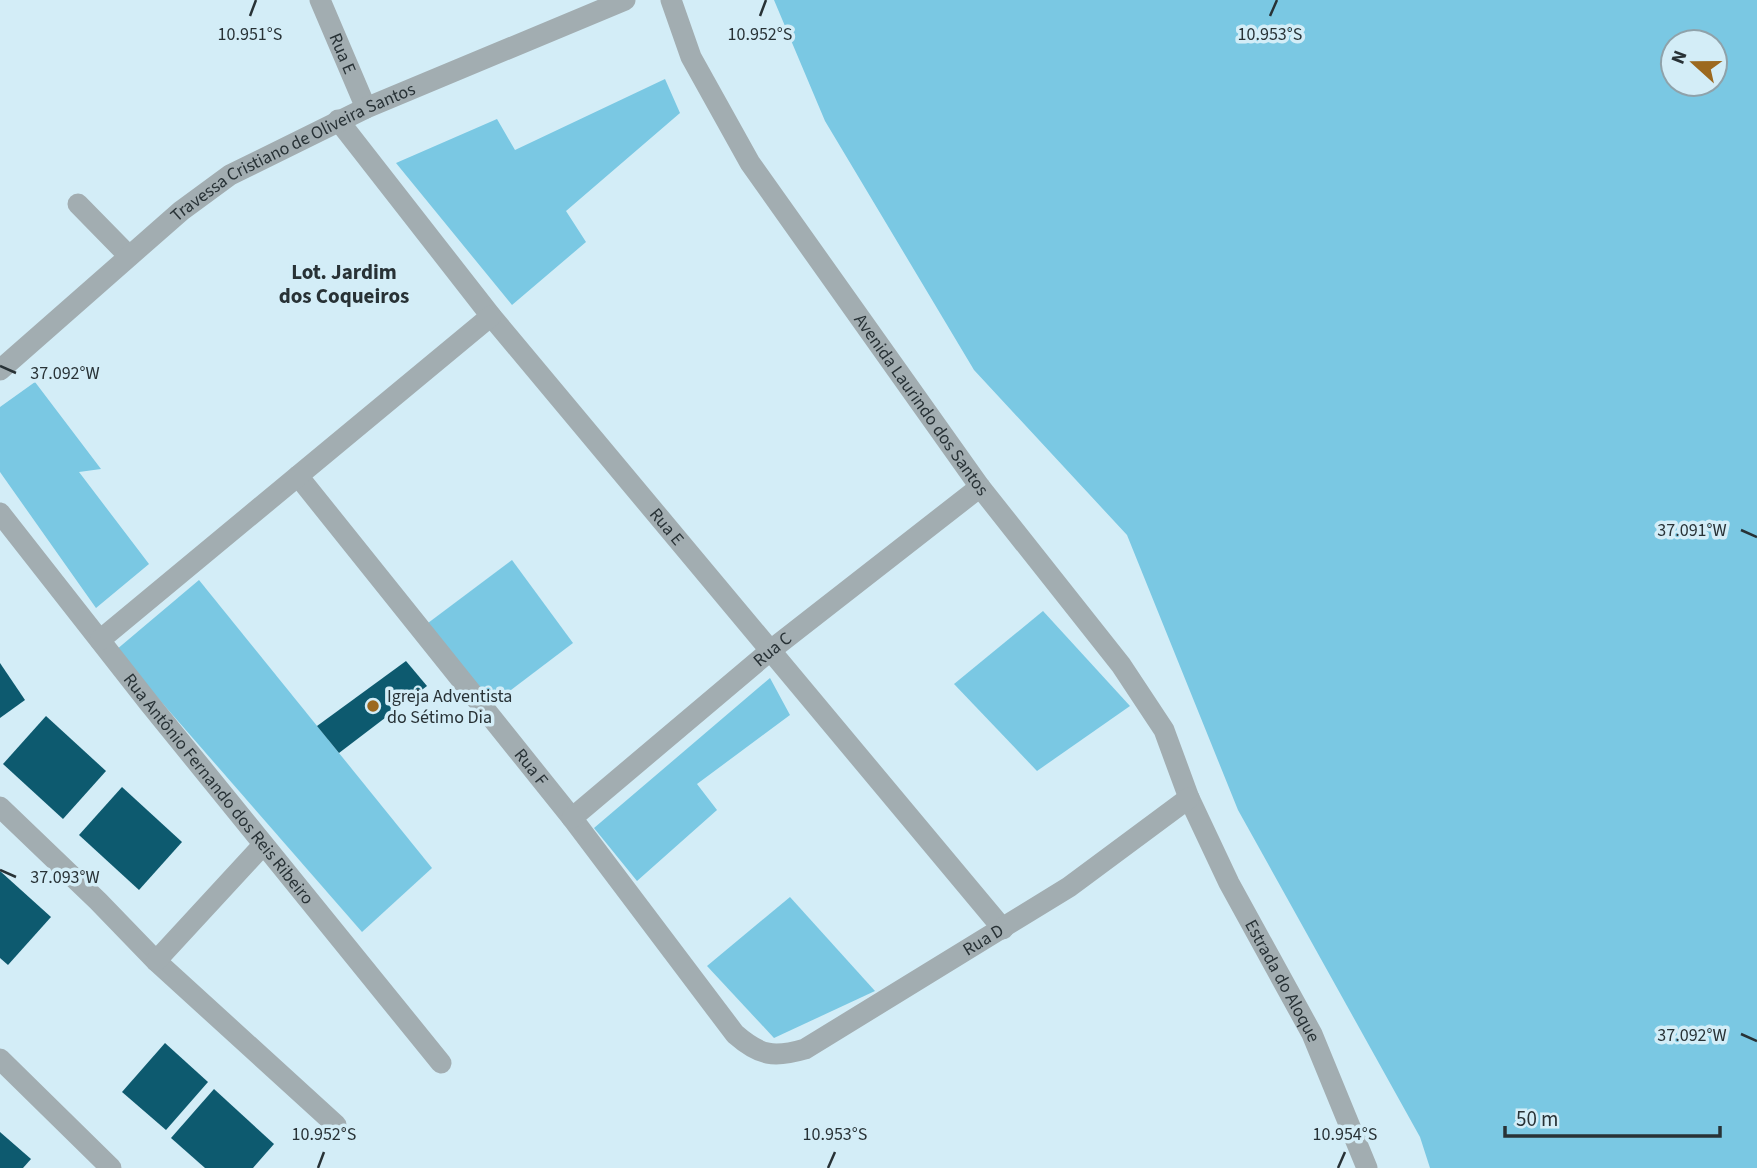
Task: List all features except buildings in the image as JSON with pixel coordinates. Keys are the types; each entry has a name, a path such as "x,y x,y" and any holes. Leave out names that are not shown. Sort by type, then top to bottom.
{"street":[{"name":"Rua E","path":"320,0 366,107"},
{"name":"Travessa Cristiano de Oliveira Santos","path":"0,370 202,193 230,175 366,107 625,0"},
{"name":"Avenida Laurindo dos Santos","path":"671,0 691,57 750,163 980,487 1122,665 1164,730 1189,798"},
{"name":"Rua E","path":"338,120 491,316 1003,929"},
{"path":"78,204 129,256"},
{"path":"100,640 491,316"},
{"name":"Rua F","path":"298,476 572,818 735,1034 750,1047 766,1054"},
{"name":"Rua C","path":"572,818 771,650 980,487"},
{"name":"Rua Antônio Fernando dos Reis Ribeiro","path":"0,513 263,845 441,1063"},
{"name":"Rua D","path":"766,1054 783,1055 805,1049 1069,887 1189,798"},
{"name":"Estrada do Aloque","path":"1189,798 1228,883 1312,1034 1367,1168"},
{"path":"0,807 156,961 336,1125"},
{"path":"156,961 263,845"},
{"path":"0,1059 111,1168"}],"shaded area":[{"path":"774,0 1757,0 1757,1168 1430,1168 1420,1137 1238,810 1127,535 974,370 825,121"},
{"path":"665,79 680,113 566,211 586,242 512,305 396,163 497,119 515,150"},
{"path":"35,382 101,469 79,472 149,564 96,608 0,472 0,407"},
{"path":"512,560 573,643 490,706 428,623"},
{"path":"199,580 432,868 362,932 116,650"},
{"path":"1043,611 1130,706 1037,771 954,684"},
{"path":"770,678 790,715 697,784 717,810 637,881 594,828"},
{"path":"790,897 875,991 774,1038 707,966"}],"place":[{"name":"Igreja Adventista do Sétimo Dia","path":"373,706"}],"district":[{"name":"Lot. Jardim dos Coqueiros","path":"344,284"}]}
